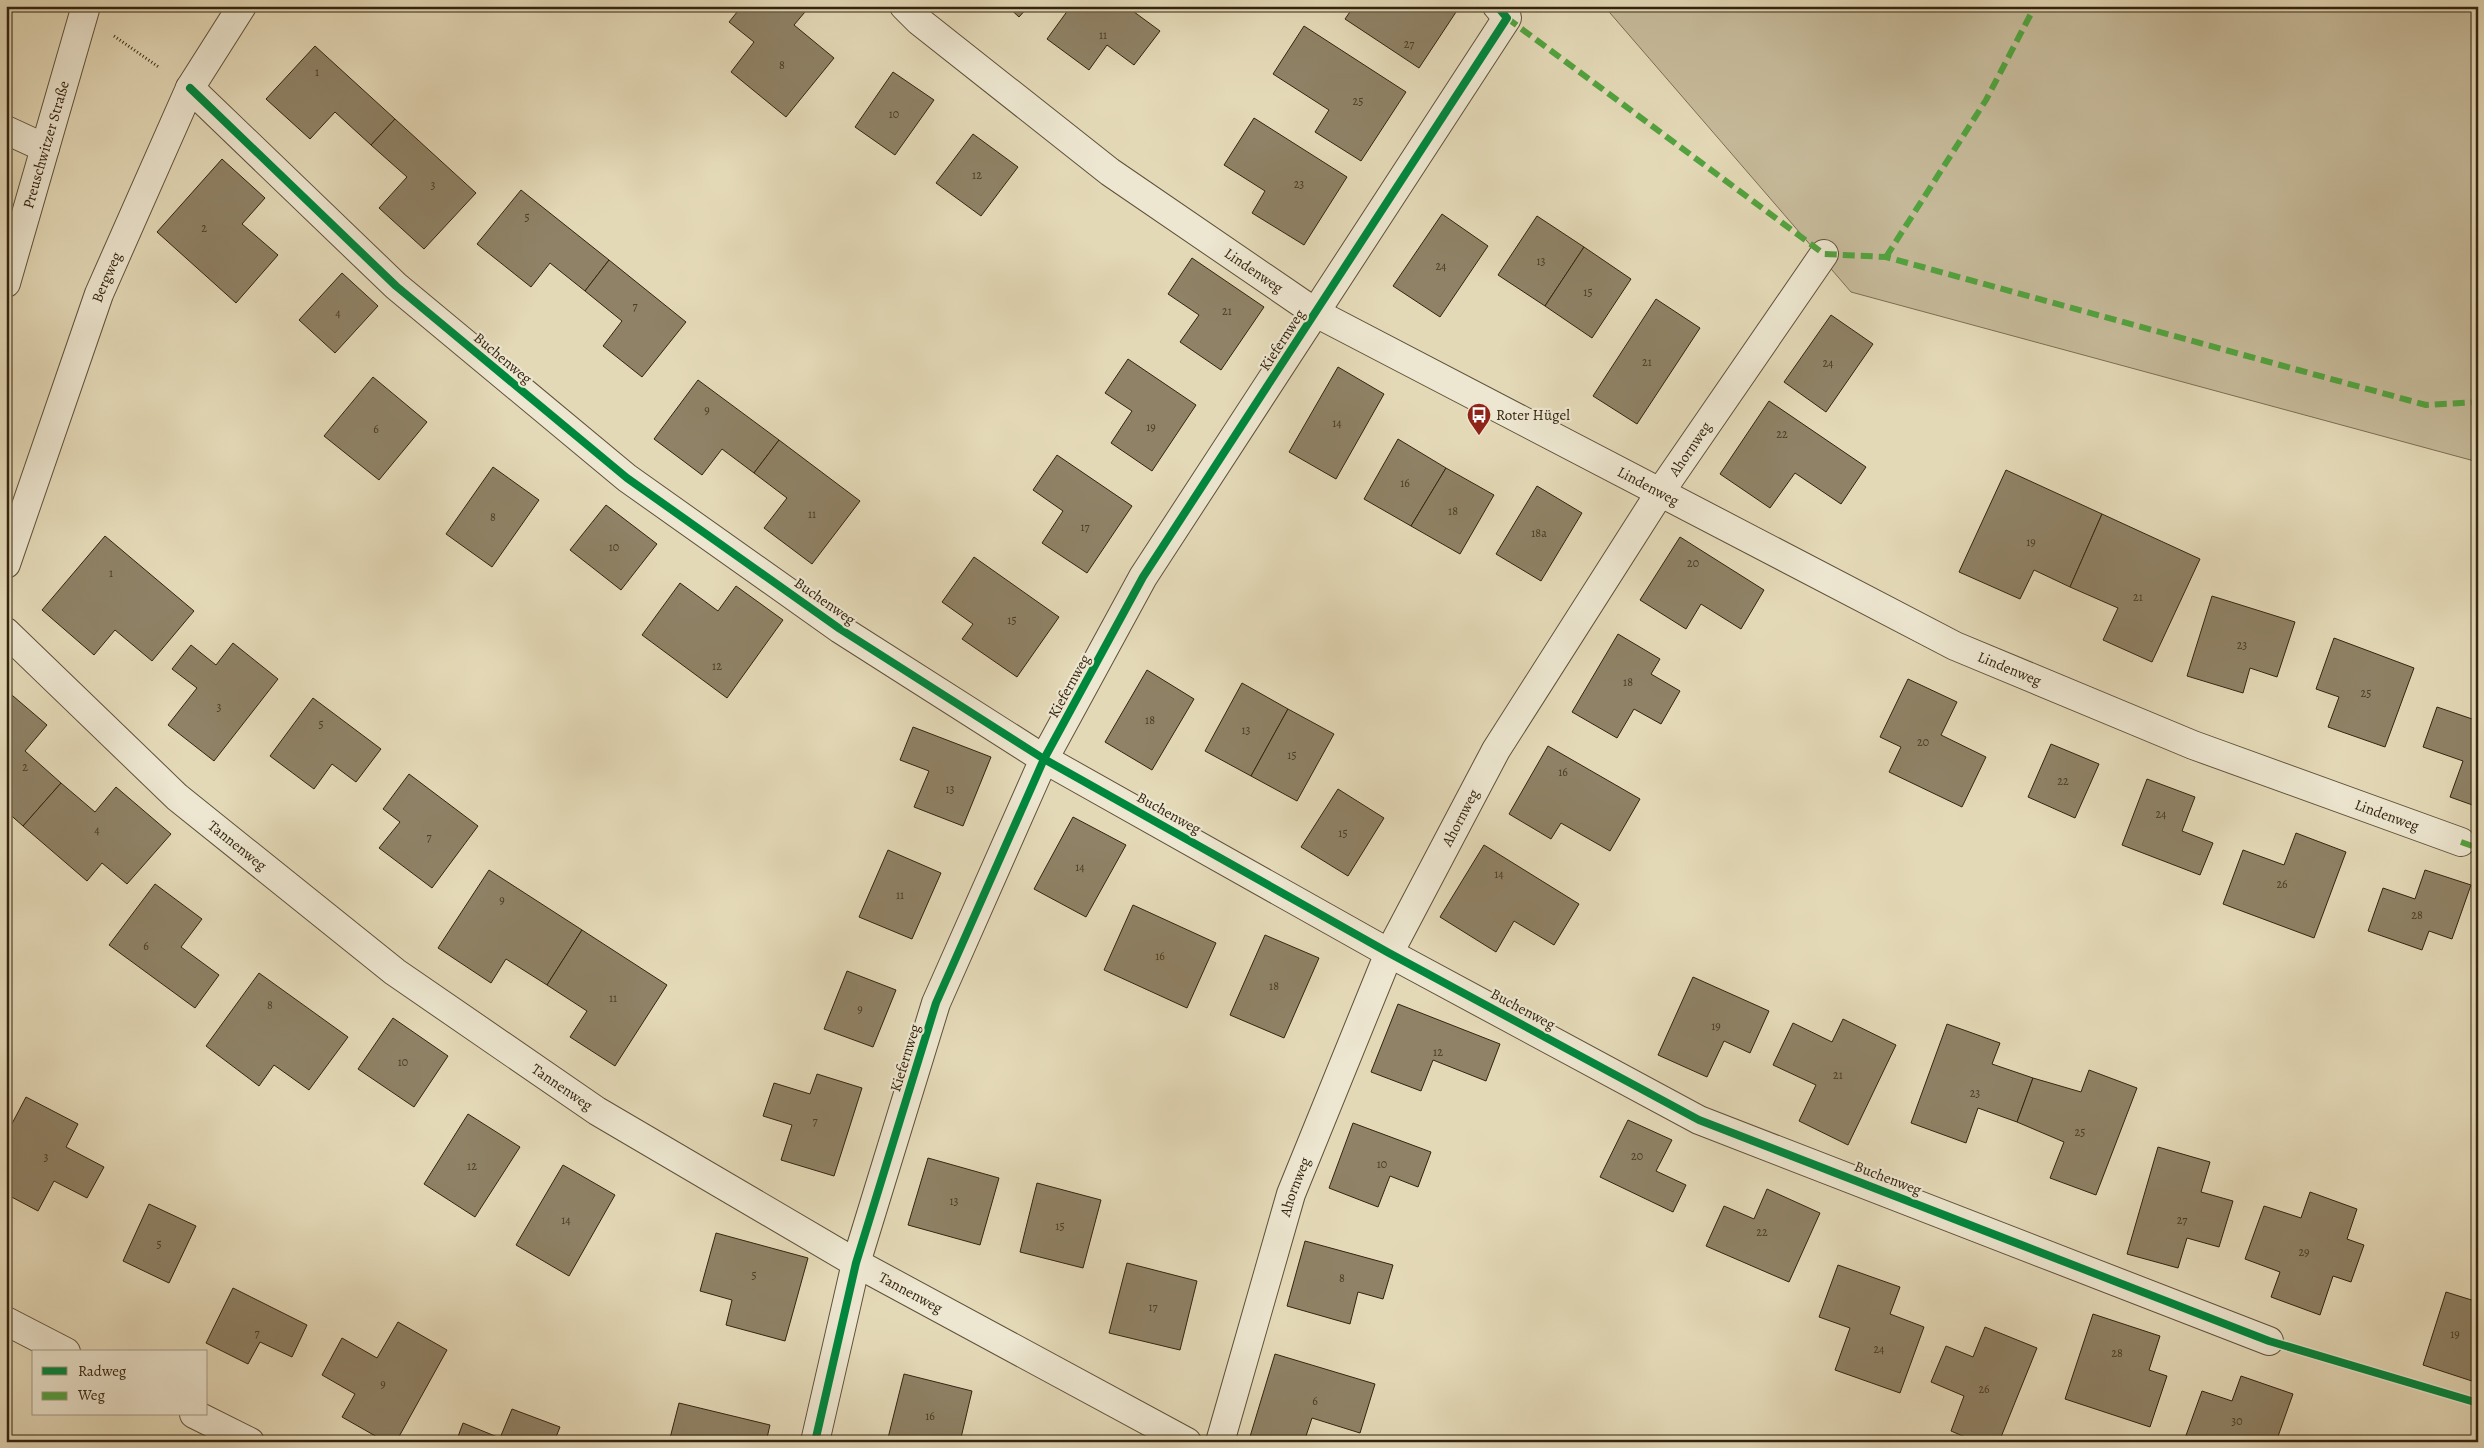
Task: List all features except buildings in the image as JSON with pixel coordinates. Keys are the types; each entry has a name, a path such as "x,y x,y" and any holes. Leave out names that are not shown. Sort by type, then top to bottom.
{"street":[{"name":"Bergweg","path":"6,564 99,294 190,88 242,6"},
{"name":"Lindenweg","path":"904,6 918,21 1110,172 1316,313 1662,491 1955,646 2194,745 2461,842"},
{"name":"Preuschwitzer Straße","path":"6,283 85,11"},
{"name":"Kiefernweg","path":"815,1442 856,1263 936,1003 1044,759 1143,577 1316,313 1502,12"},
{"name":"Buchenweg","path":"190,88 396,286 627,478 840,629 1044,759 1389,953 1699,1120 2269,1341"},
{"path":"6,130 45,148"},
{"name":"Ahornweg","path":"1220,1442 1291,1194 1389,953 1496,750 1662,491 1824,254"},
{"name":"Tannenweg","path":"6,632 177,797 395,972 597,1111 856,1263 1187,1442"},
{"path":"6,1321 62,1350"},
{"path":"198,1416 250,1442"}],"path":[{"path":"85,11 190,88"}],"shaded area":[{"path":"1604,6 2478,6 2478,462 1851,292"}],"marked path":[{"path":"1886,257 1986,100 2035,6"},
{"path":"1507,18 1824,254 1886,257 2426,405 2478,402"},
{"path":"2461,842 2478,848"}],"cycle path":[{"path":"815,1442 856,1263 936,1003 1044,759 1143,577 1507,18 1497,6"},
{"path":"190,88 396,286 627,478 840,629 1044,759 1389,953 1699,1120 2269,1341 2478,1403"}],"place":[{"name":"Roter Hügel","path":"1479,436"}]}
